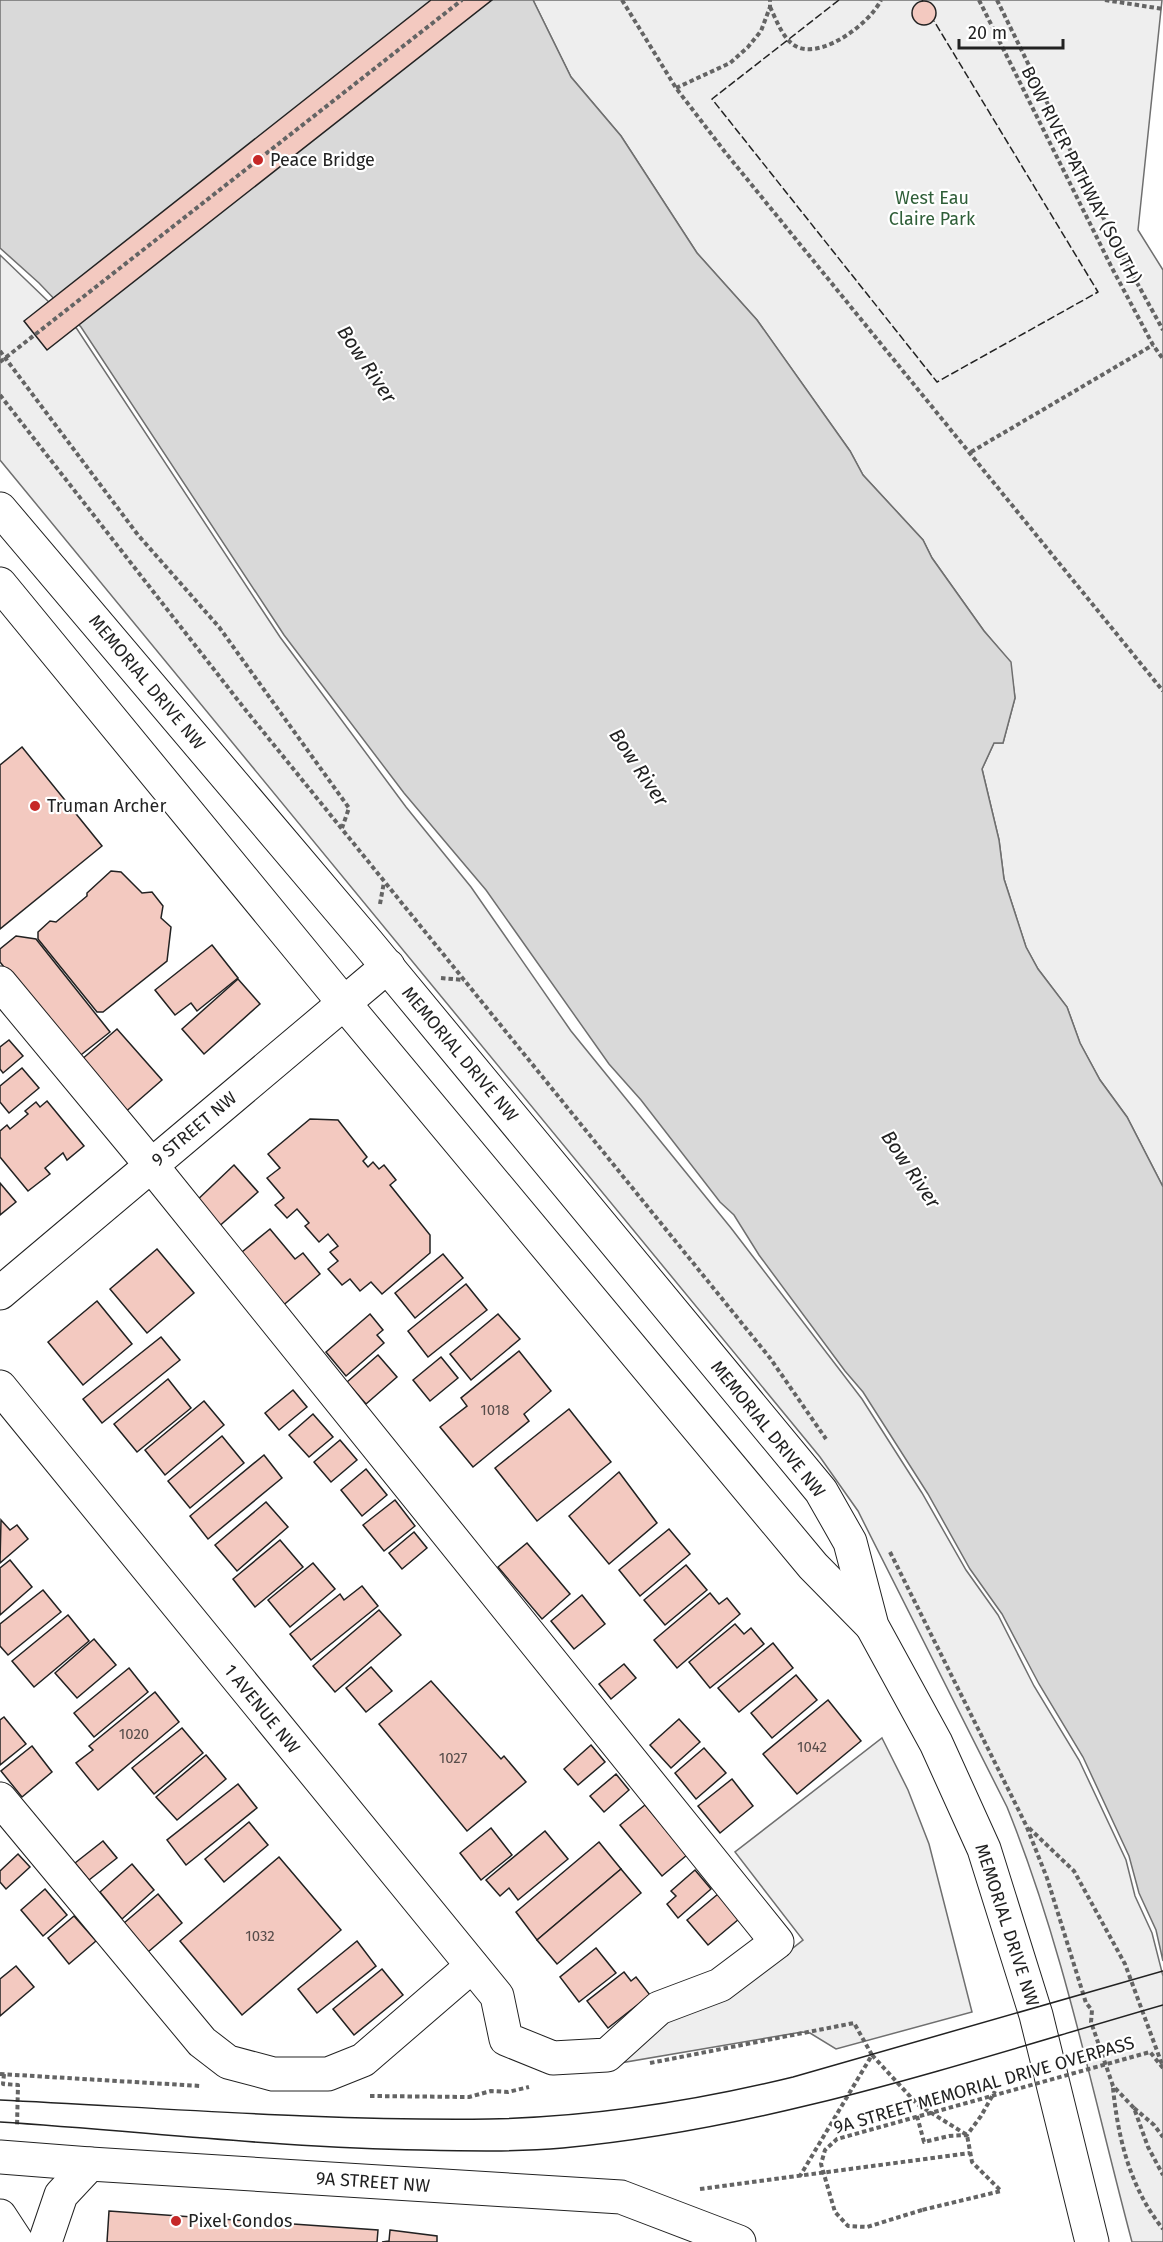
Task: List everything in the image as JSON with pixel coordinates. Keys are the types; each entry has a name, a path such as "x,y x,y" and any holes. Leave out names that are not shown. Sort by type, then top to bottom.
{"main road":[{"name":"MEMORIAL DRIVE NW","path":"0,509 388,966 821,1491 850,1542 872,1626 936,1743 984,1849 1036,2015 1092,2242"},
{"name":"MEMORIAL DRIVE NW","path":"0,584 344,1003 813,1566 872,1626"},
{"name":"9 STREET NW","path":"0,1293 388,966"},
{"path":"0,983 151,1166"},
{"name":"1 AVENUE NW","path":"0,1387 497,1996 506,2039 553,2058 607,2055 659,2008 720,1985 777,1942 151,1166"},
{"path":"0,1798 202,2042 228,2062 273,2074 328,2074 363,2061 472,1966"},
{"name":"9A STREET NW","path":"9,2144 90,2164 621,2197 739,2242"},
{"path":"45,2242 61,2195 90,2164"},
{"path":"0,2216 17,2242"}],"path":[{"path":"0,362 462,0"},
{"path":"622,0 676,88 725,152 1163,690"},
{"path":"676,88 730,63 761,31 770,7 770,0"},
{"path":"770,7 788,40 799,48 816,49 834,44 855,28 869,17 880,0"},
{"name":"BOW RIVER PATHWAY (SOUTH)","path":"979,0 1112,268 1153,345 1163,359"},
{"name":"BOW RIVER PATHWAY (SOUTH)","path":"997,0 1119,250 1163,330"},
{"path":"1105,0 1163,9"},
{"path":"970,452 1153,345"},
{"path":"0,351 138,535 219,627 349,808 342,829"},
{"path":"1026,1825 1074,1871 1125,1964 1163,2068"},
{"path":"640,2066 854,2023 872,2055 917,2104 967,2135"},
{"name":"9A STREET MEMORIAL DRIVE OVERPASS","path":"969,2153 972,2162 1001,2191 922,2210 867,2227 848,2226 835,2212 822,2164 825,2150 837,2139 917,2116 1150,2052 1163,2068"},
{"path":"800,2176 872,2055"},
{"path":"9,2144 18,2085 3,2084 2,2074 203,2086"},
{"path":"368,2096 469,2097 491,2091 508,2092 535,2083"},
{"path":"1113,2086 1117,2128 1140,2194 1163,2229"},
{"path":"699,2189 969,2153 967,2135 981,2116 994,2091"},
{"path":"1134,2108 1154,2125 1163,2137"},
{"path":"917,2116 924,2142 949,2136 967,2135"}],"green space":[{"name":"West Eau Claire Park","path":"533,0 1162,0 1138,230 1163,270 1163,1187 1127,1117 1100,1080 1080,1043 1067,1007 1038,969 1026,947 1004,879 999,840 982,769 994,743 1003,743 1015,698 1010,662 984,631 932,558 923,540 863,475 850,451 757,320 697,253 621,136 571,77"},
{"path":"0,255 77,329 280,637 406,807 471,887 571,1031 731,1228 862,1399 922,1493 966,1570 998,1615 1034,1686 1079,1760 1126,1860 1135,1896 1152,1933 1163,1976 1163,2242 1132,2242 1061,1968 1027,1860 1007,1807 858,1511 820,1457 0,460"},
{"path":"882,1738 908,1790 929,1844 972,2012 836,2049 810,2033 802,2032 620,2063 665,2019 733,1995 803,1940 735,1852"}],"water":[{"name":"Bow River","path":"0,0 533,0 571,77 621,136 697,253 757,320 850,451 863,475 923,540 932,558 984,631 1011,662 1015,698 1003,743 994,743 982,769 999,840 1004,879 1026,947 1038,969 1067,1007 1080,1043 1100,1080 1127,1117 1163,1187 1163,1961 1156,1930 1139,1893 1129,1856 1083,1757 1039,1684 1002,1614 970,1569 928,1494 863,1392 759,1255 734,1215 720,1202 641,1100 609,1064 486,890 404,793 284,635 81,327 39,283 0,248"}],"building":[{"name":"Peace Bridge","path":"431,0 492,0 47,350 24,321"},
{"path":"924,1 932,5 936,13 932,21 924,25 916,21 912,13 916,5"},
{"name":"Truman Archer","path":"22,747 102,846 0,929 0,765"},
{"path":"111,871 121,872 142,893 152,892 163,906 161,918 171,927 167,961 103,1012 97,1012 38,939 38,932 50,921 56,922 87,896 87,893"},
{"path":"16,936 36,939 110,1032 77,1058 0,962 0,949"},
{"path":"212,945 238,978 197,1011 191,1003 175,1015 155,990"},
{"path":"238,979 260,1004 204,1054 182,1029"},
{"path":"117,1029 162,1080 122,1115 81,1060"},
{"path":"9,1040 23,1056 3,1073 0,1069 0,1047"},
{"path":"22,1068 39,1088 9,1113 0,1102 0,1086"},
{"path":"47,1101 84,1146 67,1160 63,1153 45,1168 50,1174 28,1191 0,1157 0,1131 7,1125 10,1129 28,1114 25,1111 36,1102 40,1107"},
{"path":"310,1119 338,1120 367,1157 363,1161 368,1167 373,1162 379,1169 384,1165 396,1180 390,1185 430,1235 430,1253 382,1294 371,1282 360,1291 350,1279 342,1285 328,1269 338,1261 330,1252 338,1246 328,1234 319,1242 305,1226 309,1223 297,1209 287,1218 275,1205 284,1198 267,1178 280,1168 268,1154"},
{"path":"234,1165 258,1192 216,1229 193,1204"},
{"path":"0,1183 16,1202 0,1215"},
{"path":"270,1229 295,1259 303,1253 320,1274 280,1308 237,1256"},
{"path":"157,1249 194,1293 147,1333 110,1289"},
{"path":"443,1254 463,1278 415,1318 395,1293"},
{"path":"466,1284 487,1310 428,1357 408,1331"},
{"path":"97,1301 132,1344 83,1385 48,1342"},
{"path":"370,1314 383,1330 377,1335 384,1343 346,1376 326,1352"},
{"path":"498,1314 520,1339 471,1380 450,1354"},
{"path":"161,1337 180,1360 102,1423 83,1399"},
{"path":"519,1351 551,1391 524,1414 529,1421 473,1467 440,1427 467,1406 461,1398"},
{"path":"378,1355 397,1377 366,1404 347,1382"},
{"path":"441,1357 458,1378 430,1401 413,1380"},
{"path":"168,1379 191,1408 137,1452 114,1424"},
{"path":"293,1390 307,1407 279,1430 265,1413"},
{"path":"204,1401 224,1425 165,1475 145,1450"},
{"path":"569,1409 611,1462 537,1521 495,1468"},
{"path":"313,1414 333,1437 309,1457 289,1435"},
{"path":"222,1436 244,1463 190,1508 168,1481"},
{"path":"340,1440 357,1460 331,1482 314,1462"},
{"path":"264,1455 282,1478 208,1539 190,1516"},
{"path":"366,1469 387,1495 362,1516 341,1490"},
{"path":"619,1472 657,1523 609,1564 569,1516"},
{"path":"395,1500 415,1526 384,1551 363,1525"},
{"path":"266,1502 288,1527 237,1571 215,1545"},
{"path":"1,1520 10,1530 17,1525 28,1539 0,1563"},
{"path":"669,1529 690,1554 640,1596 619,1570"},
{"path":"414,1532 427,1548 402,1569 389,1553"},
{"path":"280,1540 303,1567 255,1607 233,1579"},
{"path":"527,1543 570,1594 542,1619 498,1567"},
{"path":"10,1560 32,1587 0,1615 0,1568"},
{"path":"313,1563 335,1589 290,1627 268,1600"},
{"path":"686,1565 707,1590 665,1625 644,1600"},
{"path":"362,1586 378,1606 311,1660 290,1634 340,1594 344,1600"},
{"path":"43,1590 61,1612 8,1655 0,1646 0,1624"},
{"path":"710,1593 719,1604 727,1598 740,1614 677,1668 654,1640"},
{"path":"582,1595 605,1624 574,1649 551,1621"},
{"path":"379,1610 401,1635 335,1692 313,1666"},
{"path":"68,1615 89,1641 34,1687 12,1661"},
{"path":"735,1624 744,1634 751,1628 764,1644 710,1688 689,1662"},
{"path":"94,1639 116,1665 77,1698 55,1673"},
{"path":"773,1643 793,1668 739,1712 718,1688"},
{"path":"624,1664 636,1678 611,1699 599,1684"},
{"path":"371,1667 392,1691 366,1712 346,1688"},
{"path":"129,1668 148,1692 94,1737 74,1713"},
{"path":"796,1675 817,1700 772,1738 751,1713"},
{"path":"431,1681 501,1759 504,1756 526,1782 467,1831 379,1724"},
{"path":"155,1692 179,1722 98,1790 76,1763 93,1750 89,1746"},
{"path":"828,1700 861,1741 797,1794 763,1754"},
{"path":"4,1717 26,1744 0,1765 0,1720"},
{"path":"679,1719 700,1742 671,1768 650,1745"},
{"path":"182,1728 203,1753 154,1794 132,1768"},
{"path":"591,1745 605,1762 578,1785 564,1769"},
{"path":"32,1746 52,1772 22,1797 1,1771"},
{"path":"704,1748 726,1773 696,1799 675,1773"},
{"path":"206,1755 226,1779 177,1820 156,1797"},
{"path":"616,1774 629,1790 604,1812 590,1796"},
{"path":"732,1779 753,1806 720,1833 698,1806"},
{"path":"238,1784 257,1808 186,1865 167,1840"},
{"path":"645,1805 687,1855 662,1876 620,1825"},
{"path":"249,1822 268,1845 224,1882 205,1859"},
{"path":"491,1828 512,1855 481,1880 460,1853"},
{"path":"545,1831 568,1859 518,1900 509,1888 500,1896 486,1880"},
{"path":"103,1841 117,1858 89,1880 75,1863"},
{"path":"599,1842 621,1869 537,1940 516,1912"},
{"path":"18,1854 30,1867 6,1889 0,1882 0,1871"},
{"path":"279,1857 341,1930 242,2015 180,1941"},
{"path":"132,1864 154,1890 122,1919 100,1892"},
{"path":"621,1869 641,1893 557,1964 537,1940"},
{"path":"695,1870 711,1889 678,1918 667,1904 676,1896 671,1891"},
{"path":"45,1889 67,1915 43,1936 21,1910"},
{"path":"158,1894 182,1923 148,1952 124,1923"},
{"path":"718,1894 739,1919 708,1945 687,1920"},
{"path":"74,1916 96,1941 69,1964 48,1938"},
{"path":"357,1941 376,1966 317,2013 298,1989"},
{"path":"596,1948 616,1973 579,2002 560,1977"},
{"path":"16,1966 34,1987 0,2016 0,1979"},
{"path":"382,1969 403,1995 354,2035 333,2009"},
{"path":"624,1972 631,1981 636,1977 650,1995 608,2028 587,2001"},
{"name":"Pixel Condos","path":"109,2211 378,2230 377,2242 107,2242"},
{"path":"390,2230 437,2236 437,2242 382,2242 389,2241"}],"tram line":[{"path":"0,2100 367,2118 527,2118 604,2111 680,2100 793,2077 1163,1971"},
{"path":"0,2122 368,2149 492,2151 563,2148 640,2139 716,2126 791,2109 866,2091 1163,2005"}],"fence":[{"path":"839,0 712,99 937,382 1098,292 934,21"}],"place":[{"name":"Peace Bridge","path":"258,160"},
{"name":"Truman Archer","path":"35,806"},
{"name":"Pixel Condos","path":"176,2221"}]}
